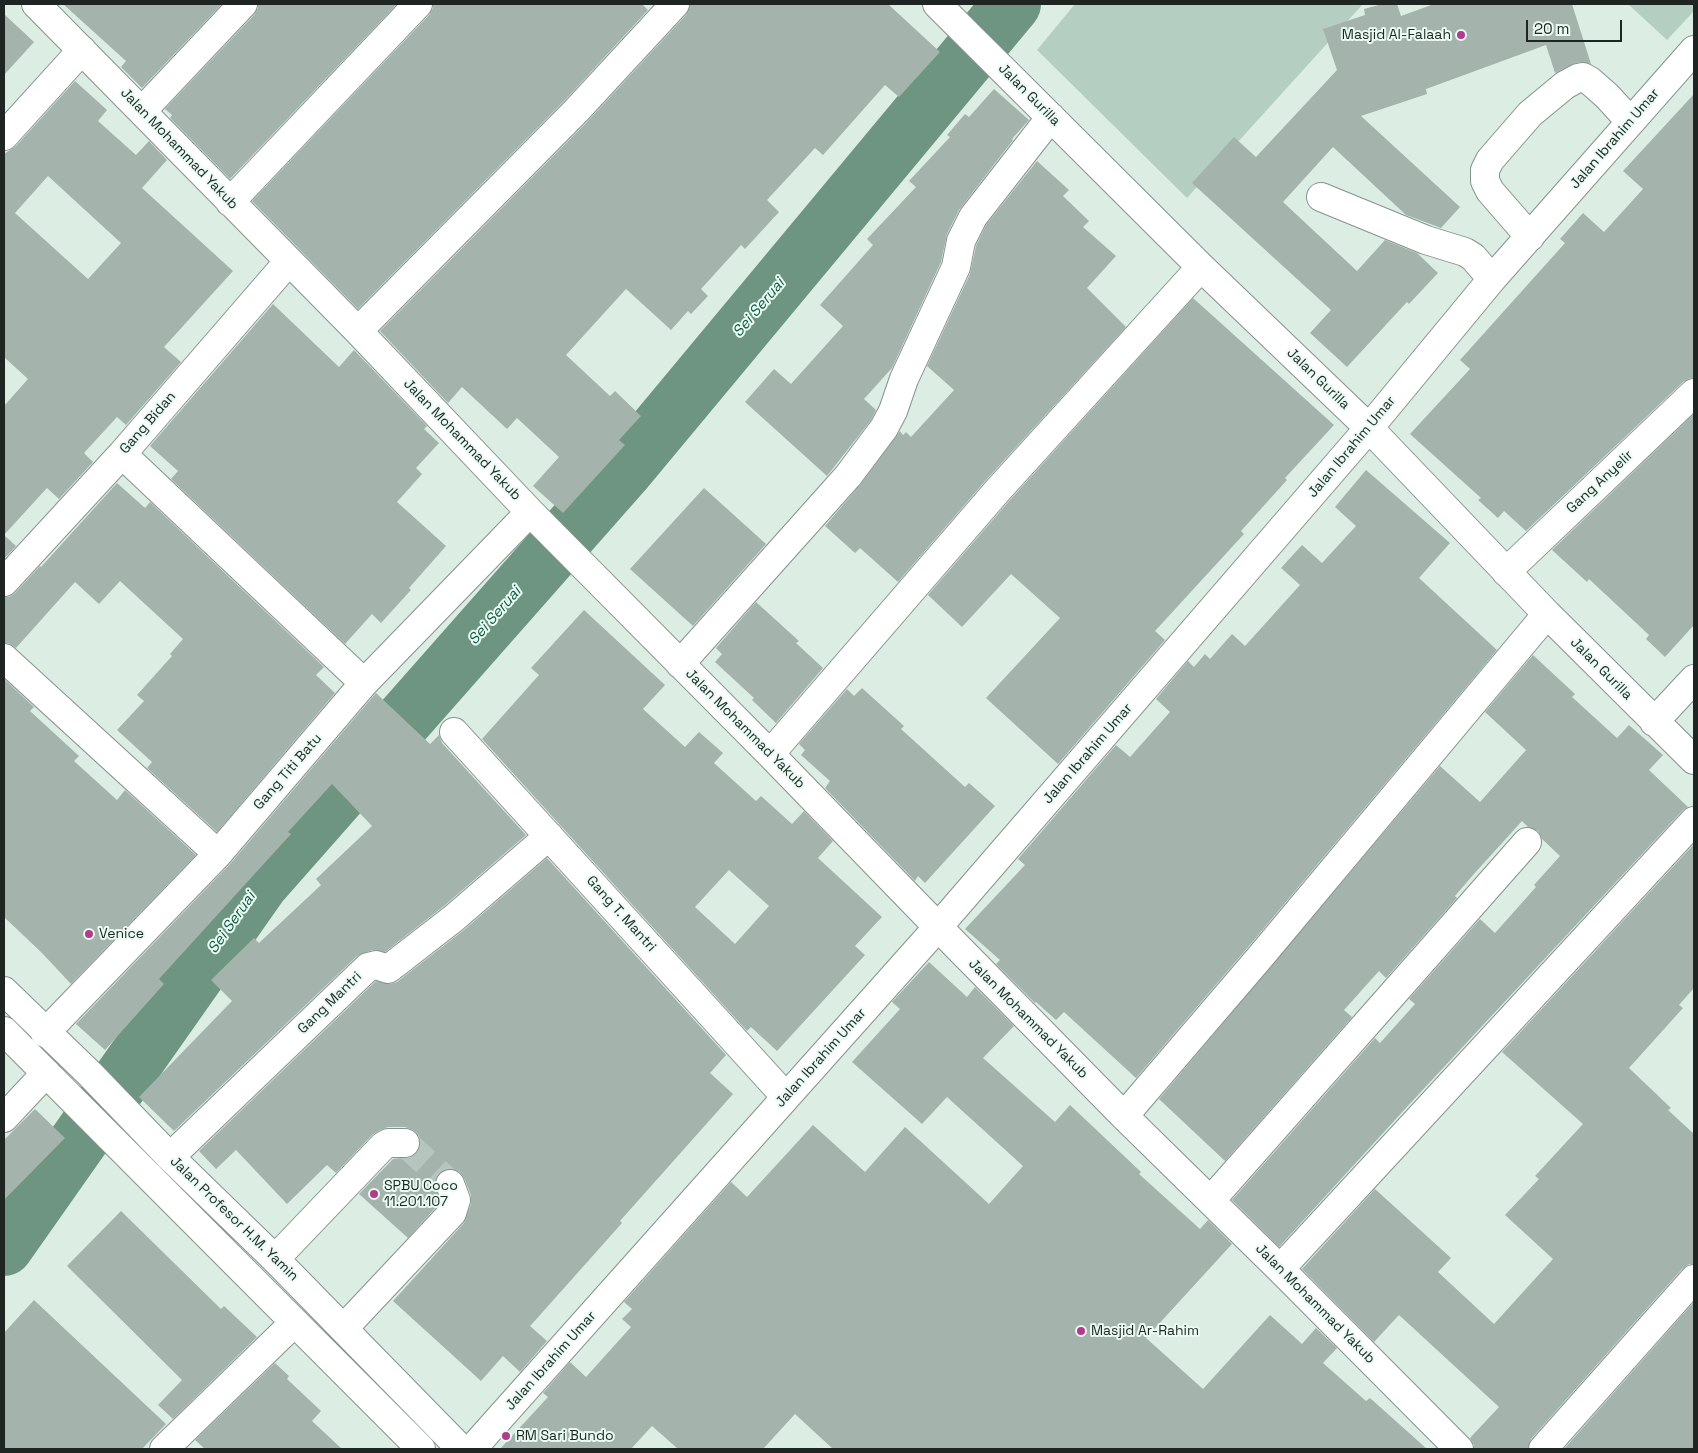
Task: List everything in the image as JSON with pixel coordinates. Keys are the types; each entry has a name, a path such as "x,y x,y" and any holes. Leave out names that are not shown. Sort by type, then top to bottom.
{"street":[{"name":"Jalan Mohammad Yakub","path":"36,4 1124,1116 1280,1268 1459,1449"},
{"path":"142,111 243,4"},
{"path":"230,202 418,4"},
{"path":"358,331 576,112 675,4"},
{"name":"Jalan Gurilla","path":"951,13 1023,89 1201,267 1369,428 1547,614 1694,760"},
{"path":"4,136 82,50"},
{"name":"Jalan Ibrahim Umar","path":"472,1449 938,927 1369,428 1492,279 1694,50"},
{"path":"1530,237 1490,191 1485,181 1485,170 1490,160 1530,114 1565,85 1578,78 1583,77 1590,81 1608,96 1630,121"},
{"path":"680,664 848,476 884,428 904,379 956,267 962,241 973,217 1051,117"},
{"path":"1322,197 1426,240 1465,252 1473,257 1492,279"},
{"name":"Gang Bidan","path":"4,582 122,454 289,261"},
{"path":"770,754 998,490 1201,267"},
{"name":"Gang Anyelir","path":"1506,572 1694,393"},
{"path":"122,454 364,683"},
{"name":"Gang Titi Batu","path":"45,1033 218,854 364,683 539,520"},
{"path":"1124,1116 1261,956 1547,614"},
{"path":"4,658 218,854"},
{"path":"1654,722 1694,679"},
{"name":"Gang T. Mantri","path":"454,732 786,1097"},
{"path":"1280,1268 1694,821"},
{"name":"Gang Mantri","path":"170,1157 368,967 376,965 388,969 454,918 549,836"},
{"path":"1211,1200 1527,842"},
{"name":"Jalan Profesor H.M. Yamin","path":"4,991 45,1033 90,1074 170,1157 344,1328 461,1449"},
{"name":"Jalan Profesor H.M. Yamin","path":"4,1031 420,1449"},
{"path":"4,1118 46,1073"},
{"path":"275,1259 383,1146 388,1142 405,1143"},
{"path":"344,1328 452,1214 456,1200 450,1184"},
{"path":"1543,1449 1694,1279"},
{"path":"164,1449 294,1323"}],"green space":[{"path":"1075,4 1363,4 1187,198 1037,50"},
{"path":"1628,4 1694,4 1694,11 1667,40"}],"building":[{"path":"63,4 222,4 142,88 121,67 126,61"},
{"path":"258,4 397,4 230,179 170,118 172,115 165,109 254,15"},
{"path":"433,4 642,4 648,10 565,100 358,309 252,201 429,15"},
{"path":"690,4 888,4 940,52 899,97 885,85 823,155 815,148 767,200 779,212 745,249 741,245 701,289 708,296 691,314 688,311 671,330 626,289 566,355 610,396 615,391 641,416 619,440 625,445 563,513 533,486 559,457 517,418 507,429 462,387 448,403 380,331 587,122 686,15"},
{"path":"1382,4 1397,4 1401,16 1434,4 1572,4 1591,64 1575,63 1555,73 1546,45 1426,89 1427,94 1361,116 1460,207 1441,228 1406,215 1333,147 1283,202 1357,271 1385,240 1417,253 1438,273 1409,304 1407,302 1347,367 1310,333 1331,310 1192,183 1234,137 1256,157 1337,70 1323,29 1365,15 1364,9"},
{"path":"4,14 34,42 4,75"},
{"path":"75,81 107,110 98,121 136,155 149,141 167,160 142,188 233,271 164,347 181,362 126,425 117,417 84,453 93,462 59,499 47,488 4,535 4,406 28,379 4,357 4,154 16,146","holes":["48,176 121,243 88,279 15,213"]},
{"path":"994,89 1029,120 1012,139 959,210 947,234 941,262 892,368 864,399 876,410 871,420 827,476 745,402 774,369 791,384 843,326 820,305 873,245 867,239 916,187 909,181 950,137 947,135 965,114 969,117"},
{"path":"1694,94 1694,378 1683,382 1526,531 1504,511 1498,518 1478,500 1481,498 1410,434 1470,369 1460,360 1565,243 1560,239 1583,213 1604,232 1643,189 1623,171"},
{"path":"1037,161 1069,190 1063,196 1089,221 1083,227 1116,256 1087,288 1126,327 986,480 898,582 860,548 855,553 825,526 860,485 900,431 903,435 906,432 911,437 954,390 927,366 970,274 976,246 986,225"},
{"path":"1193,298 1334,425 1285,478 1287,480 1241,531 1244,534 1155,631 1165,640 1058,764 986,698 1060,618 1011,574 962,627 928,595 1010,500"},
{"path":"273,304 339,367 354,350 427,426 424,429 439,443 416,468 422,474 397,502 446,546 409,588 411,590 381,623 372,614 345,644 171,479 178,471 150,446"},
{"path":"1694,414 1694,625 1665,657 1646,639 1649,635 1589,579 1587,582 1552,550"},
{"path":"1366,470 1450,543 1419,578 1497,650 1136,1078 1064,1012 1056,1020 1035,1003 996,964 1000,960 965,929 1025,865 1018,859 1116,745 1130,757 1170,712 1156,699 1188,661 1194,667 1205,654 1210,659 1232,634 1245,646 1300,585 1281,568 1302,545 1322,563 1356,526 1335,507"},
{"path":"117,483 145,508 150,502 324,667 316,675 335,693 217,832 147,768 152,762 117,730 144,701 137,695 172,656 170,654 183,639 120,581 99,604 75,582 16,648 8,643 4,643 4,597 9,597 15,593 41,567"},
{"path":"704,488 766,544 693,626 630,569"},
{"path":"4,535 16,546 4,559"},
{"path":"756,602 799,641 796,643 823,668 776,723 752,700 754,698 715,662 722,654 716,648"},
{"path":"584,610 665,685 643,709 685,747 699,732 723,753 714,763 756,801 761,796 792,824 804,811 833,841 818,858 882,917 855,946 865,955 777,1051 751,1027 747,1031 482,739 539,675 531,668","holes":["729,870 769,906 735,944 695,907"]},
{"path":"1533,655 1575,694 1572,697 1617,738 1629,725 1663,755 1649,770 1688,807 1683,810 1405,1109 1279,1247 1232,1200 1375,1038 1380,1043 1415,1004 1409,999 1480,919 1495,933 1536,887 1534,885 1560,856 1542,839 1538,831 1528,827 1522,821 1473,875 1455,896 1457,898 1386,978 1379,971 1344,1010 1352,1017 1225,1161 1159,1099 1440,766 1480,802 1526,750 1485,712"},
{"path":"4,679 34,707 30,711 79,756 74,761 117,800 125,790 196,855 71,984 4,917"},
{"path":"862,688 904,726 901,729 965,787 969,783 995,806 925,883 918,876 915,881 825,788 830,781 801,755 805,750 799,744 847,689 854,696"},
{"path":"376,693 430,744 439,735 442,743 526,835 444,906 385,952 372,950 357,956 174,1131 139,1097 232,1001 211,980 254,938 259,943 321,885 316,879 372,826 332,784 288,832 291,834 159,979 164,984 105,1050 76,1024 230,864"},
{"path":"1694,844 1694,988 1679,1005 1683,1008 1629,1068 1671,1108 1668,1110 1694,1134 1694,1264 1689,1264 1682,1269 1531,1439 1528,1449 1474,1449 1470,1438 1499,1407 1399,1315 1374,1342 1302,1269 1375,1189 1451,1258 1438,1272 1494,1324 1553,1259 1505,1215 1539,1179 1535,1176 1583,1124 1502,1052"},
{"path":"547,858 726,1055 710,1073 733,1094 530,1326 547,1341 520,1372 503,1356 481,1381 393,1301 464,1223 471,1204 471,1195 464,1178 460,1172 453,1169 445,1169 438,1174 435,1182 440,1200 438,1205 408,1238 359,1194 393,1159 412,1157 418,1151 421,1143 419,1136 413,1130 405,1127 388,1127 380,1130 372,1135 336,1173 327,1165 287,1204 236,1150 216,1169 199,1151 376,981 390,984 397,982 464,930"},
{"path":"929,962 967,997 975,987 1014,1026 983,1058 1055,1122 1070,1105 1141,1172 1139,1174 1200,1229 1208,1220 1232,1244 1146,1338 1203,1389 1270,1315 1302,1344 1316,1328 1337,1348 1323,1363 1366,1401 1370,1398 1427,1449 833,1449 795,1414 763,1449 678,1449 652,1426 631,1449 500,1449 548,1397 543,1393 570,1362 586,1377 631,1327 622,1319 632,1309 624,1302 731,1182 747,1197 813,1125 865,1172 905,1127 989,1204 1023,1166 947,1097 922,1124 852,1062 900,1009 892,1002"},
{"path":"35,1109 65,1138 4,1200 4,1140"},
{"path":"121,1211 221,1309 224,1306 257,1337 173,1419 158,1405 182,1380 67,1266"},
{"path":"34,1300 166,1424 142,1449 4,1449 4,1333"},
{"path":"1694,1302 1694,1449 1564,1449"},
{"path":"275,1363 289,1376 287,1379 321,1411 312,1421 342,1449 205,1449 195,1440"}],"waterway":[{"name":"Sei Seruai","path":"4,1247 260,883 626,468 1012,4"}],"tunnel":[{"path":"405,1143 450,1184"}],"place":[{"name":"Masjid Al-Falaah","path":"1461,35"},
{"name":"Venice","path":"89,934"},
{"name":"SPBU Coco 11.201.107","path":"374,1194"},
{"name":"Masjid Ar-Rahim","path":"1081,1331"},
{"name":"RM Sari Bundo","path":"506,1436"}]}
